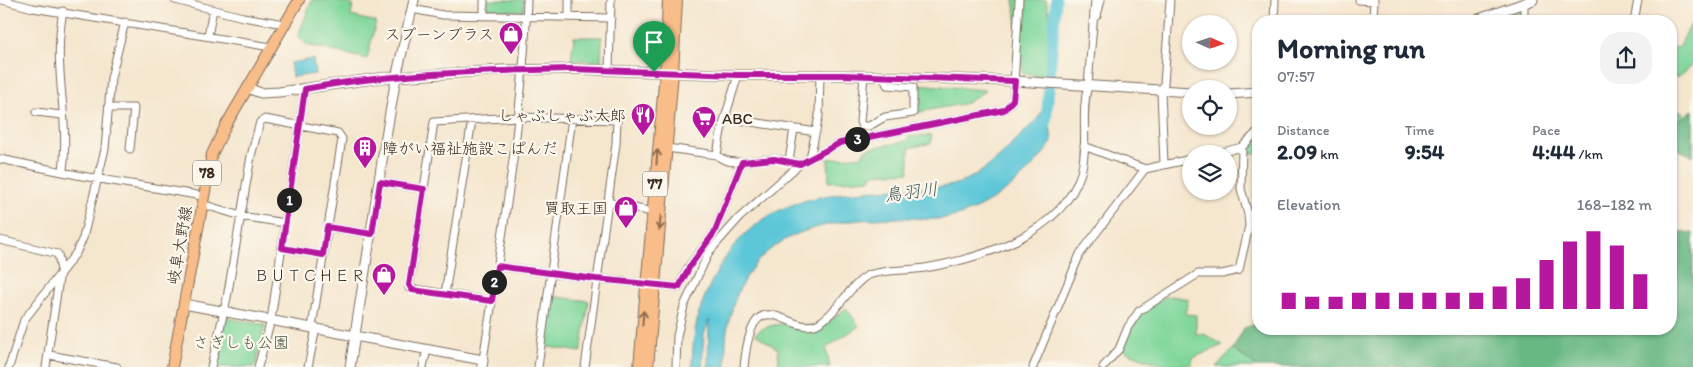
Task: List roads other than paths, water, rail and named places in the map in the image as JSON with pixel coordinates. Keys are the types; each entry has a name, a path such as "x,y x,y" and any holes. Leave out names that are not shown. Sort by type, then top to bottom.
{"main road":[{"name":"岐阜大野線","path":"172,367 212,154 247,88 299,0"},
{"name":"77","path":"639,367 667,148 668,0"},
{"name":"77","path":"648,367 652,212 677,0"}],"street":[{"path":"2,0 271,47"},
{"path":"176,0 206,4 213,9 285,24"},
{"path":"484,0 484,16"},
{"path":"184,304 427,349 482,363 524,70 527,0"},
{"path":"568,17 569,0"},
{"path":"609,70 612,0"},
{"path":"676,367 677,336 684,306 709,252 739,218 800,164 840,143 1004,110 1013,100 1017,82 1019,0"},
{"path":"744,367 749,333 762,318 778,315 802,325 812,326 826,317 853,286 868,274 958,261 995,249 1024,236 1045,222 1075,190 1081,170 1084,146 1086,85 1095,0"},
{"path":"1091,30 1100,0"},
{"path":"1164,164 1161,91 1164,84 1170,0"},
{"path":"1274,15 1275,0"},
{"path":"1359,0 1374,0 1373,15"},
{"path":"1635,15 1638,0"},
{"path":"1490,15 1528,2"},
{"path":"1525,15 1528,2"},
{"path":"350,367 396,78 413,4 443,15 611,18"},
{"path":"208,36 213,9"},
{"path":"63,11 58,45 62,115 66,143 63,171"},
{"path":"9,367 24,320 78,249 108,135 112,68 125,22"},
{"path":"247,88 261,93 305,89 342,82 396,78 524,70 609,70 738,75 820,74 1086,85 1182,92"},
{"path":"810,158 816,132 820,74"},
{"path":"717,155 738,75"},
{"path":"864,76 860,122 862,126 868,126 885,117 912,113 912,87 888,85 884,77"},
{"path":"258,367 271,320 305,89"},
{"path":"1237,93 1252,92"},
{"path":"109,108 134,108 130,150"},
{"path":"36,112 62,115"},
{"path":"492,301 412,290 409,285 434,122 518,117 617,120 616,144 585,367"},
{"path":"538,367 572,118"},
{"path":"726,118 816,132"},
{"path":"211,367 224,312 251,156 262,119 338,133 341,136 308,367"},
{"path":"445,294 472,120"},
{"path":"789,161 794,129"},
{"path":"1237,148 1242,147 1252,137"},
{"path":"1084,146 1145,169 1182,161"},
{"path":"1103,367 1119,349 1128,327 1139,311 1198,274 1222,274 1239,270 1248,226 1248,214 1241,189 1242,147"},
{"path":"667,148 717,155 720,158 742,162 759,159 789,161 800,164"},
{"path":"0,159 202,200 241,216 285,223"},
{"path":"497,266 596,279 679,287 690,266 714,233 742,162"},
{"path":"1033,367 1080,254 1145,169"},
{"path":"380,182 424,189"},
{"path":"607,202 652,212"},
{"path":"327,227 372,234"},
{"path":"0,240 58,254 60,271 46,367"},
{"path":"282,248 323,255"},
{"path":"424,367 427,349"},
{"path":"49,354 117,367"}],"water":[{"path":"313,59 315,74 292,77 290,63"},
{"path":"1047,95 1052,142 1032,167 1006,190 977,208 947,218 894,218 836,223 810,229 787,238 767,252 750,270 737,294 727,330 726,367 708,367 709,320 704,335 702,367 692,367 696,325 708,289 722,263 740,240 760,222 781,209 830,195 947,186 959,183 983,170 997,159 1036,121 1045,104"}],"waterway":[{"name":"鳥羽川","path":"1046,123 1056,0"}],"place":[{"name":"スプーンプラス","path":"511,55"},
{"name":"しゃぶしゃぶ太郎","path":"643,136"},
{"name":"ABC","path":"704,139"},
{"name":"障がい福祉施設こぱんだ","path":"365,169"},
{"name":"買取王国","path":"626,229"},
{"name":"ＢＵＴＣＨＥＲ","path":"384,296"}],"park label":[{"name":"さぎしも公園","path":"241,342"}]}
